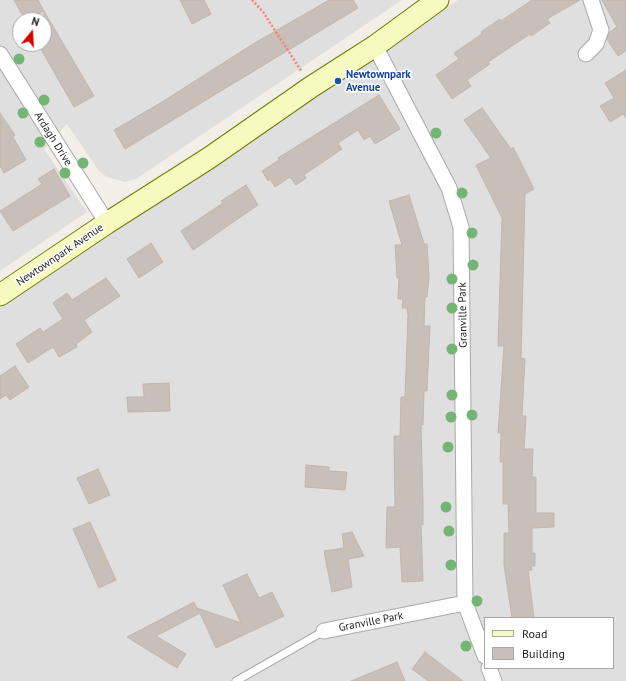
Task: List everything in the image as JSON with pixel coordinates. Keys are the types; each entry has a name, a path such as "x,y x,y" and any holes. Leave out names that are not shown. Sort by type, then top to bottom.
{"main road":[{"name":"Newtownpark Avenue","path":"0,295 107,223 209,158 311,87 375,46 438,0"}],"street":[{"path":"586,54 596,44 601,30 591,0"},
{"name":"Granville Park","path":"375,46 449,188 461,227 465,603 484,653"},
{"name":"Ardagh Drive","path":"0,54 107,223"},
{"name":"Granville Park","path":"324,631 465,603"},
{"path":"489,669 494,681"}],"lane":[{"path":"236,681 324,631"}],"path":[{"path":"252,0 263,12 311,87"}],"shaded area":[{"path":"0,0 402,0 136,179 125,182 107,177 99,171 67,124 44,149 87,212 0,271"},
{"path":"458,0 626,0 626,681 0,681 0,308"}],"building":[{"path":"14,0 38,0 44,11 42,12 21,12"},
{"path":"180,0 204,0 211,14 192,24"},
{"path":"329,0 353,0 358,8 125,149 114,130 162,102 253,44"},
{"path":"532,0 580,0 547,19 550,23 531,36 530,34 488,62 490,64 467,80 471,86 452,99 436,75 459,59 454,53 482,34 481,32 500,19 501,21"},
{"path":"602,0 626,0 626,51 618,56 607,39 610,32 617,27"},
{"path":"52,25 94,96 74,107 43,52 52,52"},
{"path":"626,70 626,118 623,114 610,122 600,106 614,98 605,83"},
{"path":"379,95 400,129 375,144 370,136 364,140 358,130 338,143 342,149 304,175 306,178 296,185 290,177 275,187 270,179 268,181 262,171 279,160 278,158"},
{"path":"482,108 511,149 513,147 534,189 525,194 521,358 525,359 522,416 526,416 524,449 533,449 532,477 536,477 536,513 554,513 554,527 532,528 532,553 535,553 535,566 531,566 532,570 528,570 534,617 512,617 504,565 504,533 509,533 508,504 503,504 503,462 500,462 501,433 498,433 504,346 498,346 502,218 476,165 491,158 464,120"},
{"path":"0,113 15,135 13,137 26,160 4,173 0,166"},
{"path":"54,169 70,196 13,231 0,211 42,184 38,179"},
{"path":"246,185 258,205 193,250 181,231 223,203 221,201"},
{"path":"409,195 424,244 427,244 429,277 427,297 425,297 424,326 430,326 427,391 424,391 423,425 421,425 423,525 421,525 423,581 402,582 400,547 386,548 387,507 395,507 394,436 400,436 401,397 405,397 408,315 407,308 402,308 403,299 398,299 399,278 397,278 395,245 402,245 389,201"},
{"path":"151,243 163,262 139,278 127,259"},
{"path":"106,278 120,296 84,320 92,332 76,344 77,347 59,357 53,347 28,363 16,344 40,328 43,332 63,319 53,303 67,293 72,300"},
{"path":"15,366 29,387 10,400 6,395 0,399 0,376"},
{"path":"169,383 170,411 128,412 127,397 144,397 143,384"},
{"path":"306,465 329,467 329,471 347,472 345,490 305,487"},
{"path":"98,469 110,495 89,504 77,478"},
{"path":"90,522 116,580 99,588 73,529"},
{"path":"352,532 364,556 348,559 352,587 332,592 324,551 344,548 342,534"},
{"path":"247,574 259,598 272,592 284,616 216,648 200,613 156,636 186,654 177,668 127,637 194,602 198,611 197,608 241,623 223,585"},
{"path":"425,652 463,681 428,681 412,669"},
{"path":"397,662 405,681 351,681"}],"place":[{"name":"Newtownpark Avenue","path":"338,81"}]}
